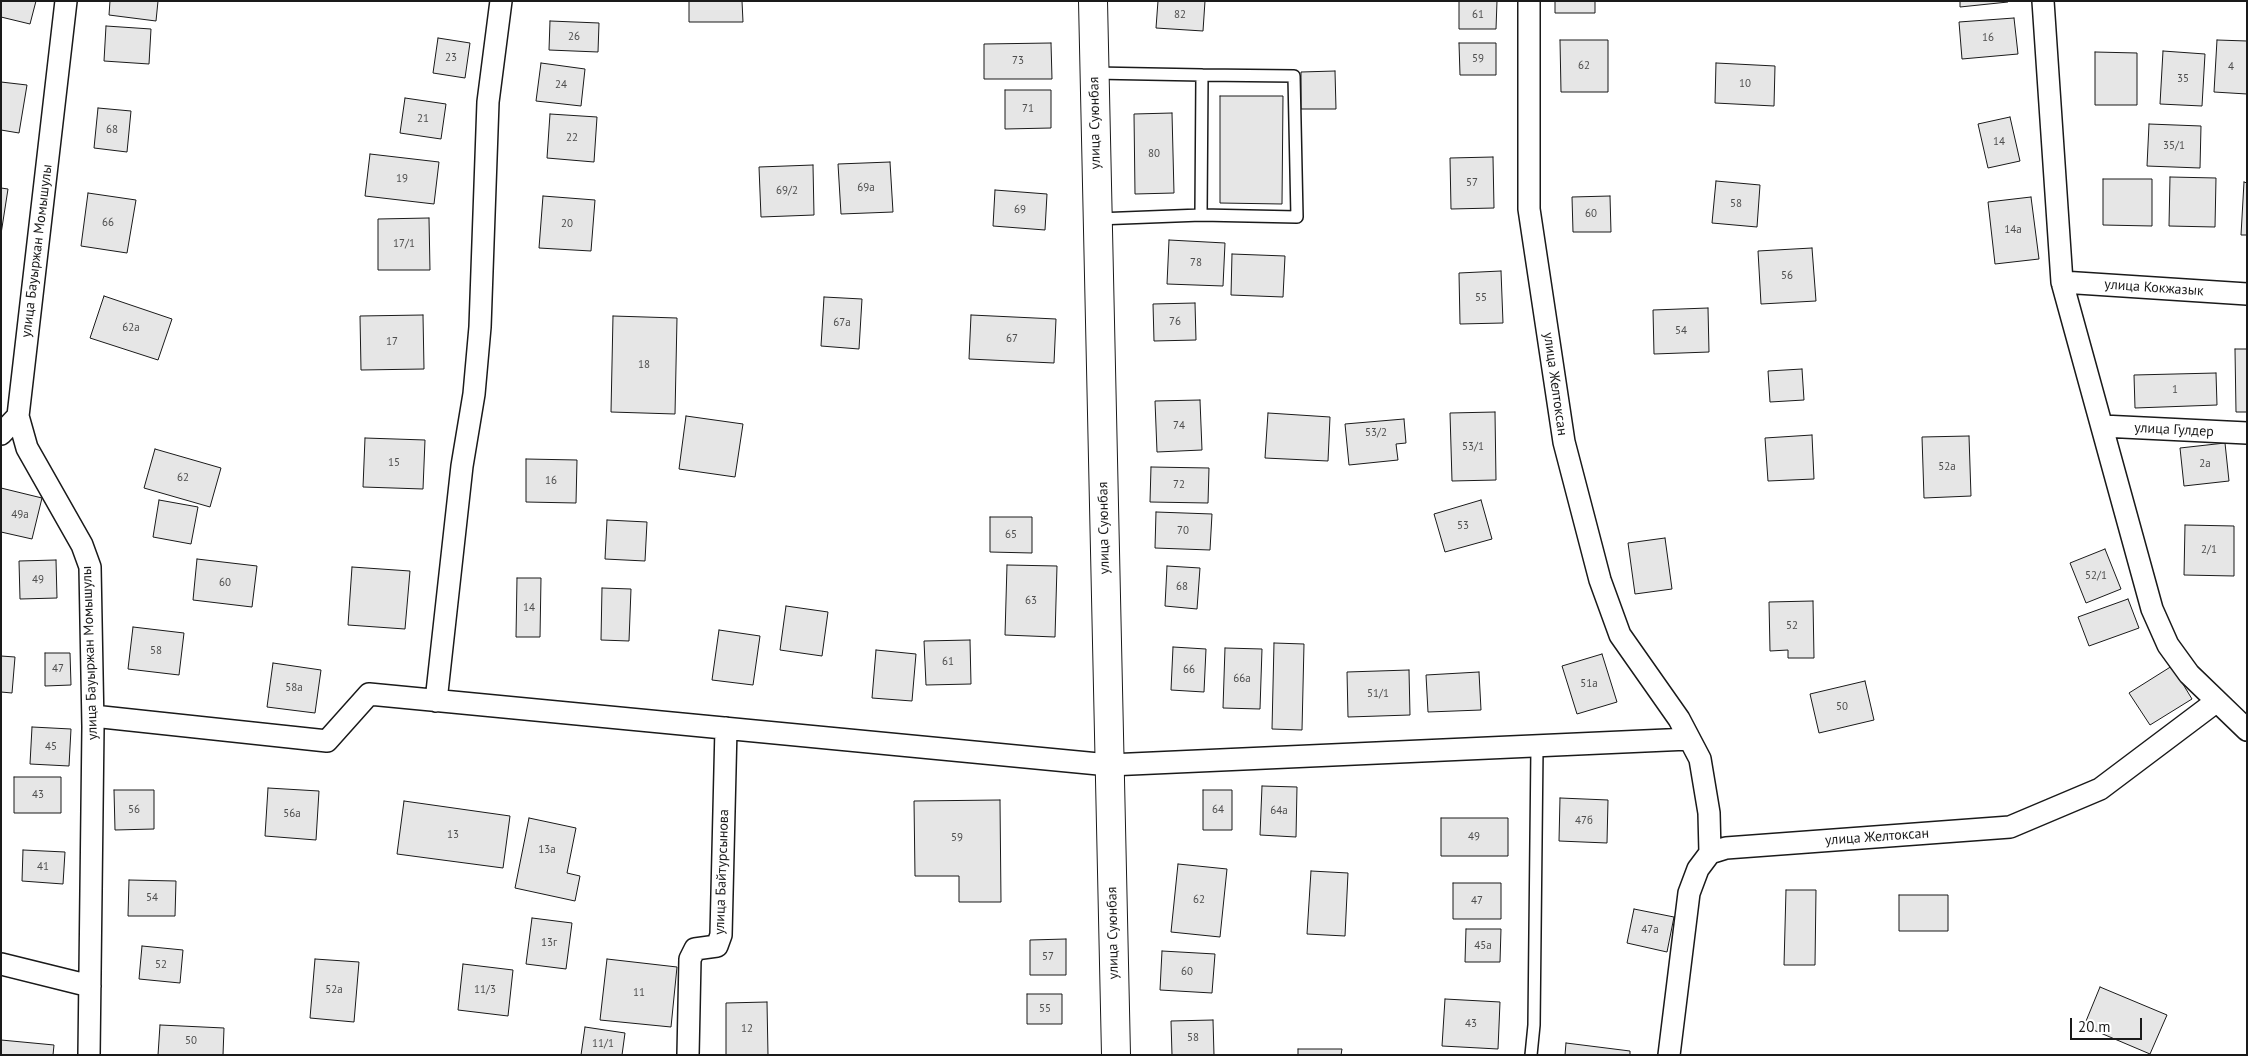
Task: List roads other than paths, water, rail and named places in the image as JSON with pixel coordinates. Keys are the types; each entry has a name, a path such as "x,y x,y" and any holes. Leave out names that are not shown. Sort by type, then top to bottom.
{"main road":[{"name":"улица Суюнбая","path":"1092,1 1116,1055"}],"street":[{"name":"улица Бауыржан Момышулы","path":"66,1 10,419 82,545 90,567 93,716 89,1055"},
{"path":"436,701 462,466 474,394 480,327 488,102 501,1"},
{"name":"улица Желтоксан","path":"1529,1 1529,209 1564,442 1600,580 1620,635 1665,697 1700,759 1709,813 1710,853 1726,848 2010,827 2100,789 2217,701"},
{"path":"2043,1 2062,282 2152,609 2168,646 2189,674 2247,730"},
{"name":"улица Кокжазык","path":"2062,282 2247,294"},
{"path":"1,434 10,419"},
{"name":"улица Гулдер","path":"2102,426 2247,433"},
{"path":"93,716 327,740 369,694 1109,765 1537,748 1689,739"},
{"name":"улица Байтурсынова","path":"688,1055 690,960 695,949 717,946 721,935 726,728"},
{"path":"1669,1055 1689,893 1698,869 1710,853"},
{"path":"1,964 90,986"}],"lane":[{"path":"1094,73 1294,76 1297,217 1201,215 1097,219"},
{"path":"1201,215 1202,75"},
{"path":"1531,1055 1534,1025 1537,748"}]}
